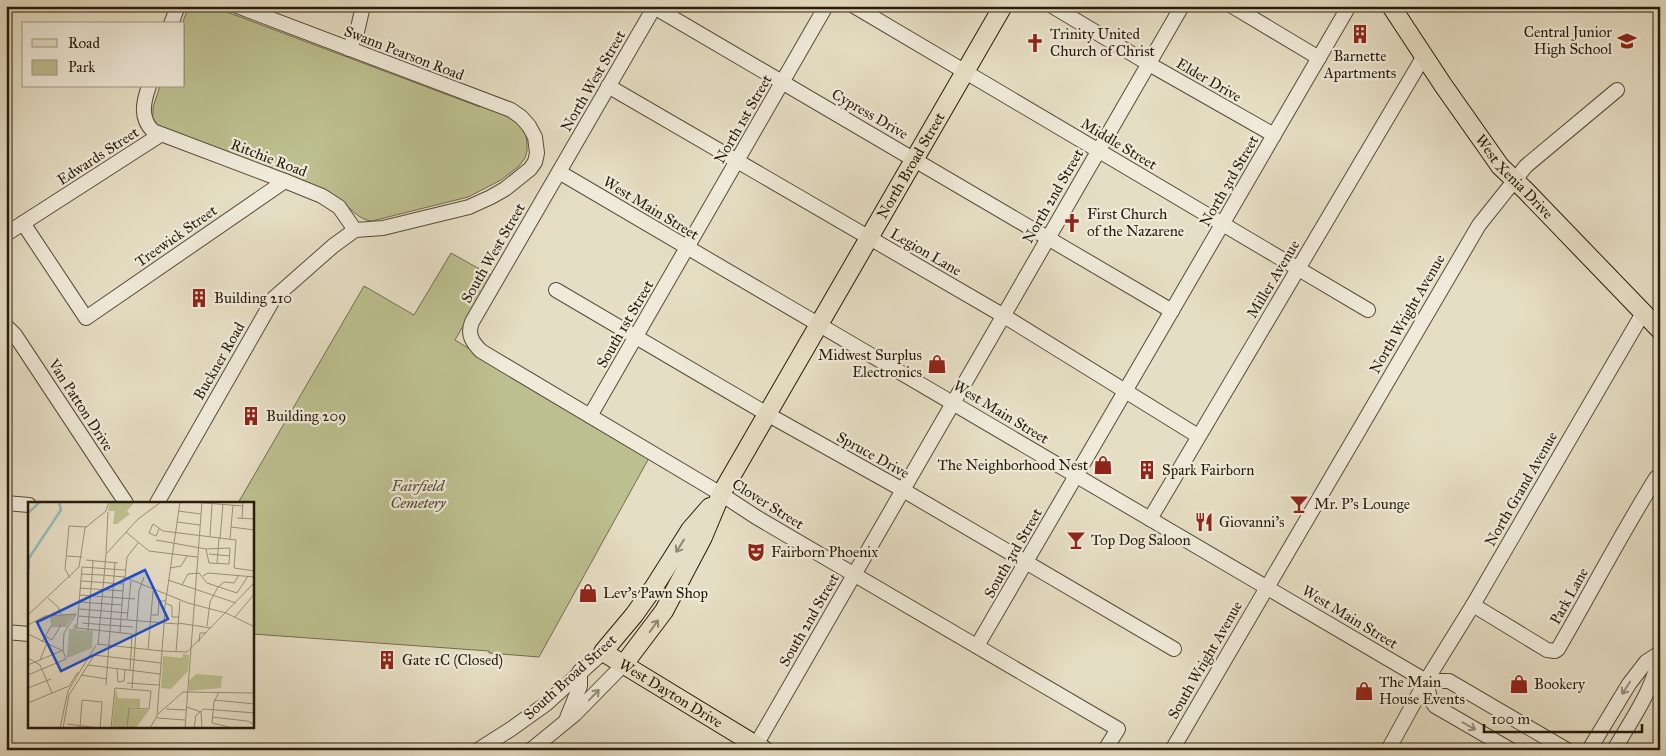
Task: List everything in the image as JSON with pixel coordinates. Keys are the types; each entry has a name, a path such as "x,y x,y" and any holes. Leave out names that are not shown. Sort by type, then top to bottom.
{"main road":[{"name":"North Broad Street","path":"819,324 1002,6"},
{"name":"West Xenia Drive","path":"1391,6 1500,166 1660,330"},
{"name":"South Broad Street","path":"624,664 664,611 703,537 721,494 819,324"},
{"name":"South Broad Street","path":"603,652 639,608 690,530 721,494"},
{"name":"West Dayton Drive","path":"603,652 758,748"}],"street":[{"path":"172,22 178,6"},
{"name":"Swann Pearson Road","path":"237,6 511,110 521,117 535,137 537,153 535,162 528,172 481,202 442,214 383,228 355,230"},
{"path":"349,49 357,32 363,6"},
{"name":"Cypress Drive","path":"654,6 1172,311"},
{"name":"North West Street","path":"559,172 654,6"},
{"name":"North 1st Street","path":"688,248 826,6"},
{"name":"Middle Street","path":"854,6 1368,310"},
{"name":"Elder Drive","path":"1052,6 1274,135"},
{"name":"North 2nd Street","path":"954,403 1182,6"},
{"path":"1232,6 1319,58"},
{"name":"North 3rd Street","path":"1076,476 1349,6"},
{"name":"Miller Avenue","path":"1150,518 1424,56"},
{"name":"Legion Lane","path":"608,86 1004,316 1198,436"},
{"name":"Edwards Street","path":"6,234 160,135 147,125 144,115 143,106 148,88"},
{"name":"North Wright Avenue","path":"1267,587 1469,240 1490,210 1526,166 1617,90"},
{"name":"Ritchie Road","path":"160,135 285,180 322,196 340,207 355,230"},
{"name":"West Main Street","path":"559,172 1426,681 1449,681 1567,750"},
{"name":"South West Street","path":"481,351 471,340 470,328 472,322 559,172"},
{"name":"Treewick Street","path":"23,224 86,318 285,180"},
{"name":"Buckner Road","path":"158,502 274,298 333,246 355,230"},
{"name":"South 1st Street","path":"590,416 688,248"},
{"name":"Spruce Drive","path":"556,290 1174,649"},
{"name":"North Grand Avenue","path":"1388,750 1426,681 1473,605 1643,313"},
{"name":"Van Patton Drive","path":"6,326 15,335 125,502"},
{"name":"Clover Street","path":"481,351 721,494 756,517 1118,729 1105,750"},
{"name":"South 2nd Street","path":"758,748 854,574 954,403"},
{"name":"South 3rd Street","path":"977,646 1076,476"},
{"name":"Park Lane","path":"1473,605 1547,650 1555,651 1558,649 1627,524 1656,478 1660,476"},
{"path":"6,503 28,505"},
{"name":"South Wright Avenue","path":"1172,750 1267,587"},
{"path":"6,632 28,634"},
{"name":"South Broad Street","path":"478,750 546,704 603,652"},
{"path":"1589,750 1629,684 1646,662 1660,653"},
{"path":"1614,750 1646,696 1658,667 1660,653"},
{"name":"South Broad Street","path":"532,750 575,714 624,664"},
{"path":"564,723 580,686 580,671"},
{"path":"1426,681 1430,698 1435,706 1511,750"}],"green space":[{"path":"189,6 211,6 480,107 481,104 512,118 525,132 527,151 525,158 519,166 501,180 468,197 372,221 367,220 358,216 337,197 324,189 156,125 151,116 153,115 153,107 159,88 185,88 185,22 183,22"},
{"name":"Fairfield Cemetery","path":"451,253 492,276 455,340 649,458 539,657 489,653 489,651 254,634 254,502 239,502 364,286 414,315"}],"place":[{"name":"Barnette Apartments","path":"1360,34"},
{"name":"Central Junior High School","path":"1627,41"},
{"name":"Trinity United Church of Christ","path":"1035,43"},
{"name":"First Church of the Nazarene","path":"1072,223"},
{"name":"Building 210","path":"199,298"},
{"name":"Midwest Surplus Electronics","path":"937,364"},
{"name":"Building 209","path":"251,416"},
{"name":"The Neighborhood Nest","path":"1103,465"},
{"name":"Spark Fairborn","path":"1147,470"},
{"name":"Mr. P's Lounge","path":"1299,504"},
{"name":"Giovanni's","path":"1204,522"},
{"name":"Top Dog Saloon","path":"1076,540"},
{"name":"Fairborn Phoenix","path":"756,552"},
{"name":"Lev's Pawn Shop","path":"588,593"},
{"name":"Gate 1C (Closed)","path":"387,660"},
{"name":"Bookery","path":"1519,684"},
{"name":"The Main House Events","path":"1364,691"}]}
